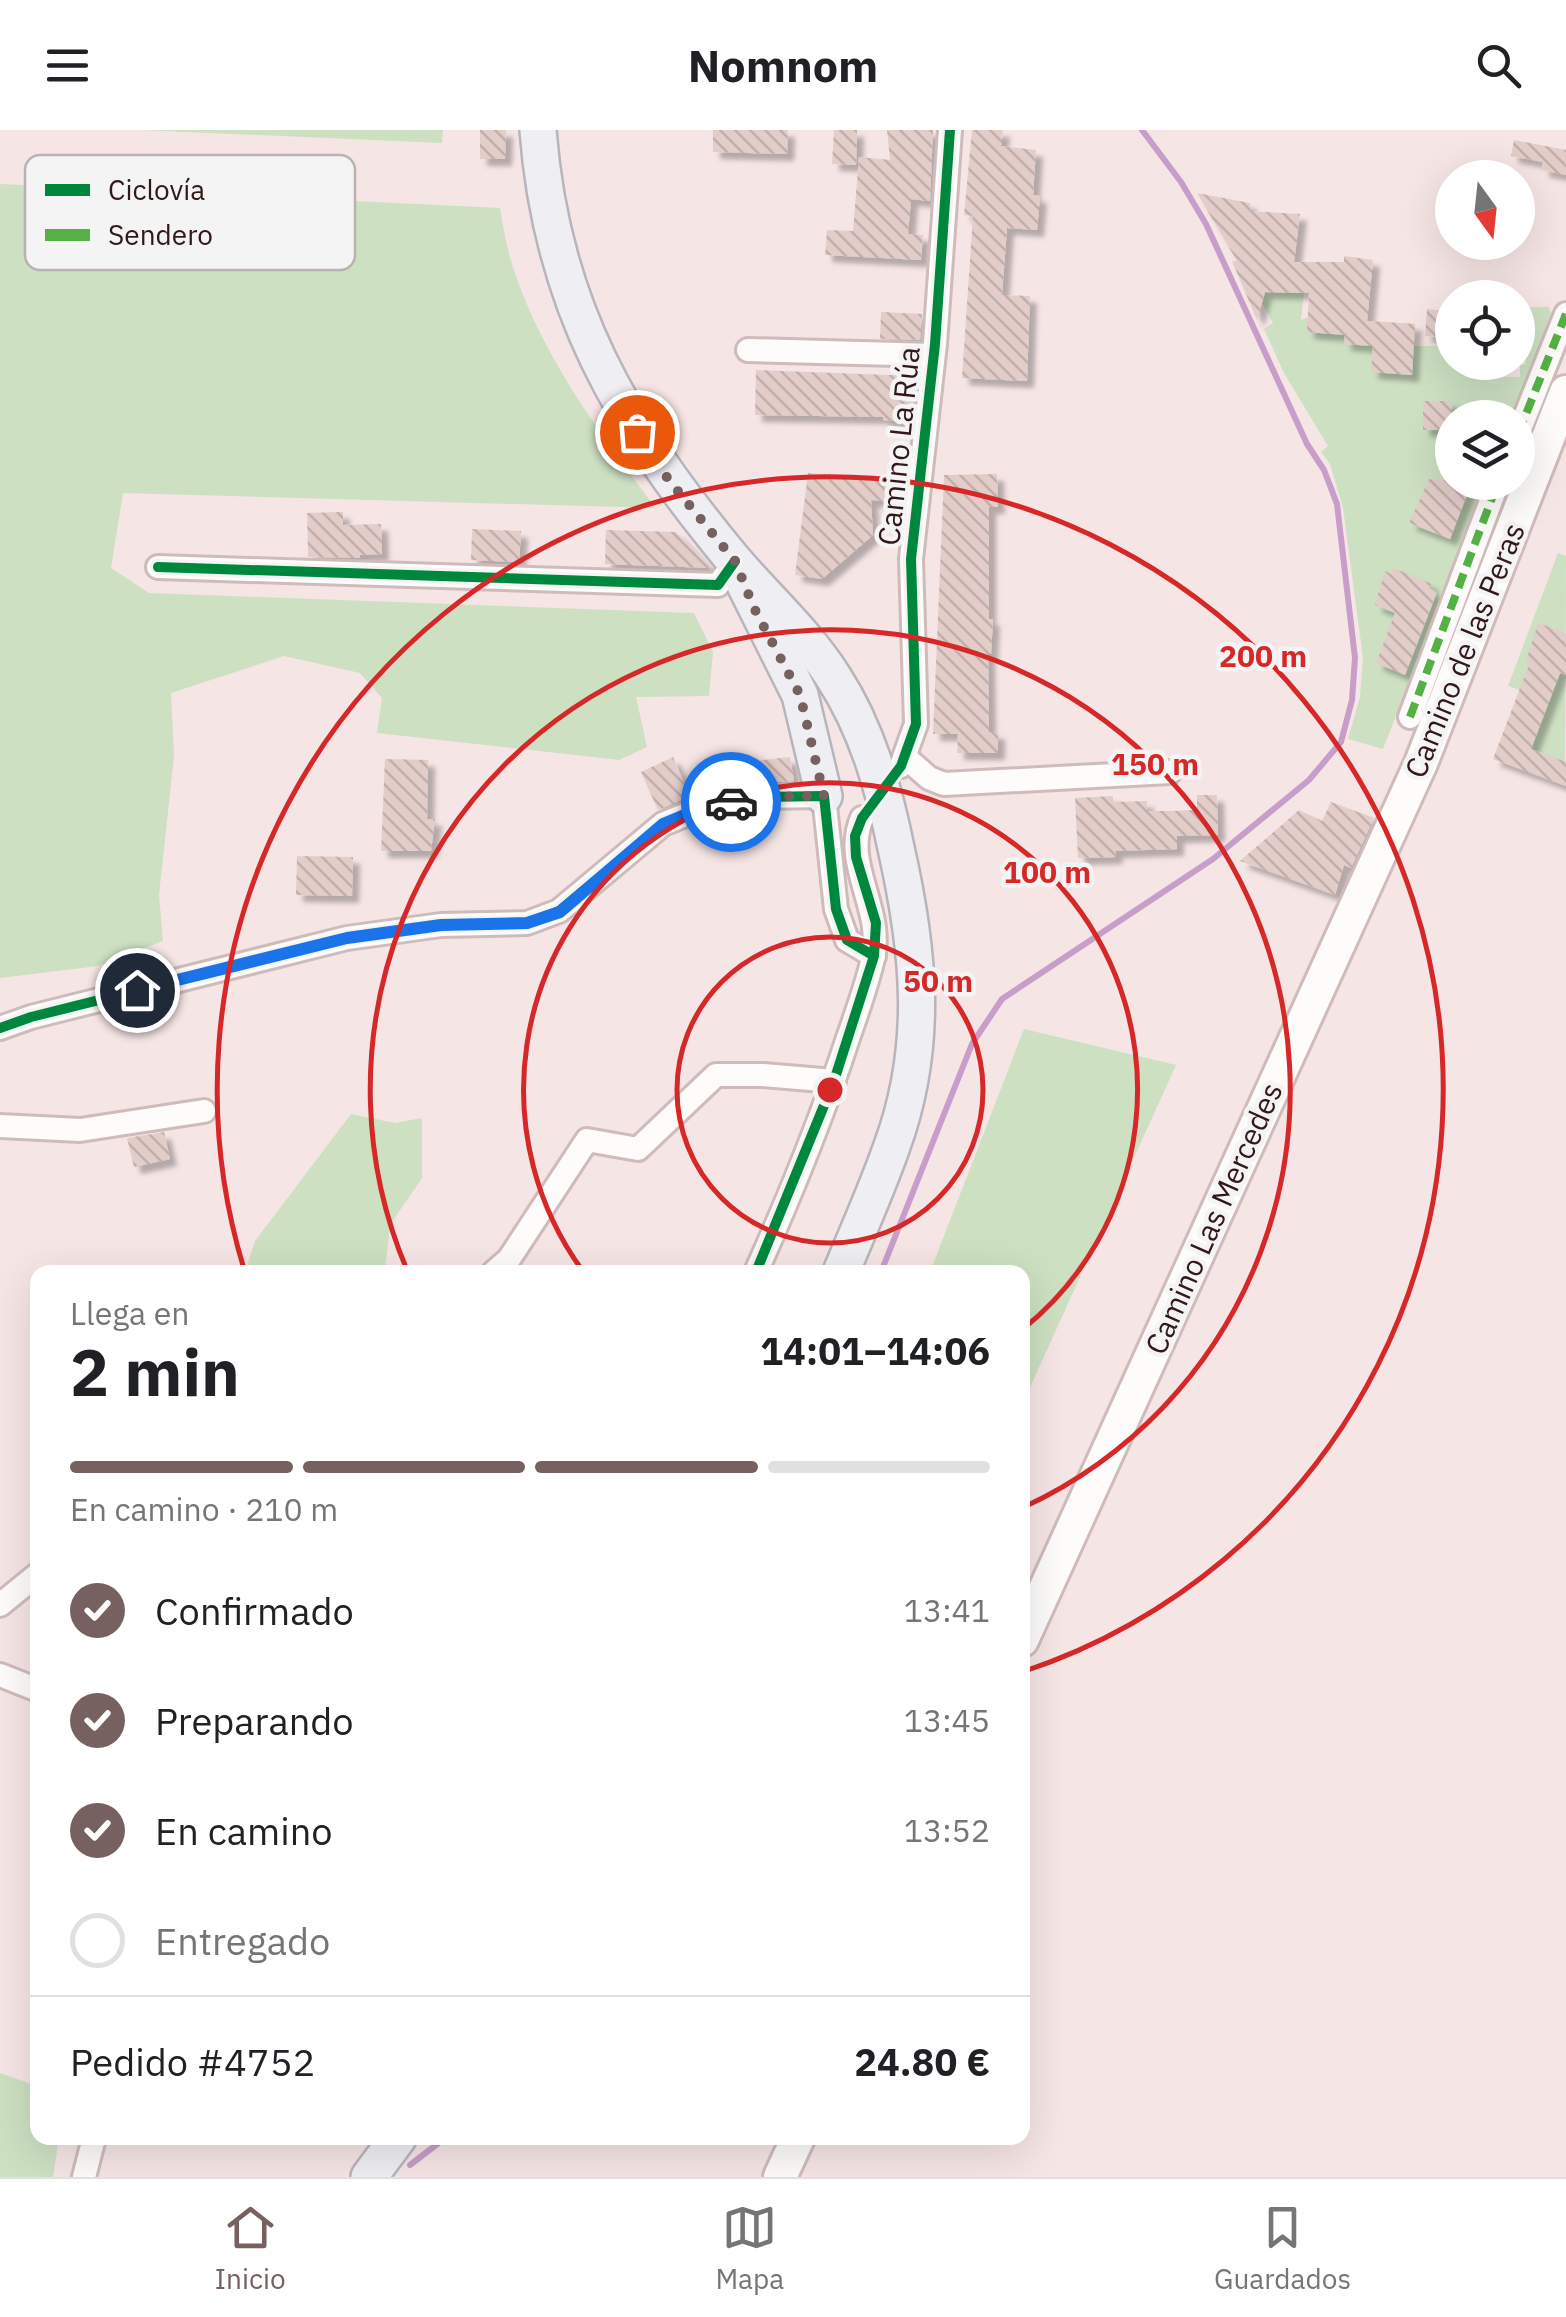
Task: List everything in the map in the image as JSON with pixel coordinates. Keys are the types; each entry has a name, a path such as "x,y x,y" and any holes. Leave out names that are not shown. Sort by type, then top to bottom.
{"main road":[{"path":"538,130 551,223 569,290 622,408 668,479 835,678 863,732 885,795 913,923 918,1020 909,1086 893,1144 844,1265"},
{"name":"Camino de las Peras","path":"1406,796 1566,392"},
{"path":"735,561 754,608 800,695 824,796"},
{"name":"Camino Las Mercedes","path":"1030,1622 1406,796"},
{"path":"369,2177 393,2145"},
{"path":"780,2177 795,2145"}],"street":[{"name":"Camino La Rúa","path":"950,130 933,354 911,559 916,724 903,762 944,784 1170,772"},
{"path":"1532,400 1566,314"},
{"path":"748,350 933,354"},
{"path":"1410,717 1491,500"},
{"path":"158,566 718,585 735,561"},
{"path":"1,1027 347,938 441,925 527,923 560,912 663,824 704,807 755,797 824,796 836,908 847,940 874,956"},
{"path":"759,1265 834,1082 874,956 876,923 856,857 854,836 862,818"},
{"path":"503,1265 588,1140 638,1149 716,1075 834,1082"},
{"path":"0,1126 80,1130 204,1111"},
{"path":"0,1605 30,1581"},
{"path":"0,1675 30,1687"},
{"path":"84,2177 92,2145"}],"green space":[{"path":"142,130 443,130 442,143"},
{"path":"0,184 25,185 25,270 355,270 355,201 500,208 511,261 537,327 593,421 656,508 123,493 111,568 149,593 694,613 713,652 709,696 636,697 647,747 619,760 377,733 382,698 360,673 284,656 171,693 174,756 159,895 163,941 98,966 0,978"},
{"path":"1265,292 1304,293 1301,320 1308,317 1415,324 1414,346 1435,346 1435,380 1526,380 1518,400 1435,400 1435,500 1480,500 1383,749 1348,739 1360,697 1363,658 1343,508 1330,464 1321,452 1328,446 1284,373 1264,329 1273,323 1262,303"},
{"path":"1535,307 1549,307 1551,314 1535,356"},
{"path":"1558,553 1566,556 1565,763 1531,749 1549,700 1508,686"},
{"path":"1024,1029 1176,1065 1030,1388 1030,1265 933,1265"},
{"path":"351,1114 395,1123 422,1118 422,1178 390,1225 386,1265 247,1265 255,1241"},
{"path":"0,2073 30,2084 30,2145 58,2145 53,2177 0,2177"}],"building":[{"path":"480,130 506,130 505,159 480,159"},
{"path":"713,130 788,130 787,154 713,152"},
{"path":"834,130 857,130 856,165 832,164"},
{"path":"887,130 933,130 930,201 911,199 908,234 923,235 921,260 825,255 827,230 853,231 859,157 890,160"},
{"path":"972,130 1003,130 1001,146 1036,150 1033,195 1040,196 1037,230 1007,228 1002,295 1030,296 1027,381 962,378 973,216 964,215"},
{"path":"1514,140 1566,150 1566,175 1542,170 1543,162 1511,156"},
{"path":"1197,193 1250,203 1250,211 1300,214 1294,262 1344,262 1344,256 1373,260 1367,321 1415,324 1412,375 1371,372 1373,346 1344,344 1345,335 1307,332 1309,293 1265,292 1257,320 1232,261 1237,261"},
{"path":"1427,309 1435,310 1435,336 1425,336"},
{"path":"881,312 922,314 920,340 880,339"},
{"path":"756,370 916,376 911,422 883,417 755,415"},
{"path":"1423,401 1435,401 1435,430 1423,430"},
{"path":"808,473 902,480 902,501 871,500 873,535 822,579 795,575"},
{"path":"997,474 998,507 989,507 989,619 993,619 988,654 989,732 998,732 998,753 957,753 958,734 933,734 944,475"},
{"path":"1429,479 1435,479 1435,500 1465,500 1450,539 1409,523"},
{"path":"343,512 343,525 381,524 382,554 360,558 308,557 307,513"},
{"path":"472,529 521,531 519,562 471,560"},
{"path":"606,530 676,532 711,568 605,564"},
{"path":"1393,568 1432,584 1429,588 1437,592 1405,675 1376,663 1395,613 1375,605 1385,571 1392,574"},
{"path":"1538,623 1566,633 1566,675 1560,673 1531,749 1566,762 1566,786 1493,759 1530,662 1526,661"},
{"path":"673,757 690,796 658,810 641,772"},
{"path":"790,757 794,781 749,783 744,762"},
{"path":"385,759 428,760 427,819 435,819 431,851 381,851"},
{"path":"1197,795 1217,795 1218,835 1177,836 1177,849 1115,851 1116,857 1078,858 1075,798 1113,796 1113,802 1147,801 1147,811 1172,811 1197,810"},
{"path":"1331,802 1374,818 1351,868 1344,865 1335,895 1240,861 1299,810 1322,821"},
{"path":"297,856 353,857 352,896 296,895"},
{"path":"164,1132 170,1159 134,1167 127,1138"}],"waterway":[{"path":"884,1265 972,1044 1002,999 1213,859 1309,780 1341,742 1352,700 1355,658 1337,504 1206,224 1142,130"},
{"path":"410,2165 436,2145"}],"marked path":[{"path":"1532,400 1566,314"},
{"path":"1410,717 1491,500"}],"cycle path":[{"path":"759,1265 834,1081 874,956 876,923 856,857 855,836 862,818 901,766 916,724 911,559 935,344 950,130"},
{"path":"158,567 718,585 735,561"},
{"path":"0,1028 347,938 441,925 527,923 559,911 663,824 704,807 755,797 824,796 836,909 847,940 874,956"}],"way so far":[{"path":"637,432 668,479 735,561 754,608 800,695 824,796 755,797 731,802"}],"route":[{"path":"137,990 347,938 441,925 527,923 560,912 663,824 704,807 731,802"}]}
